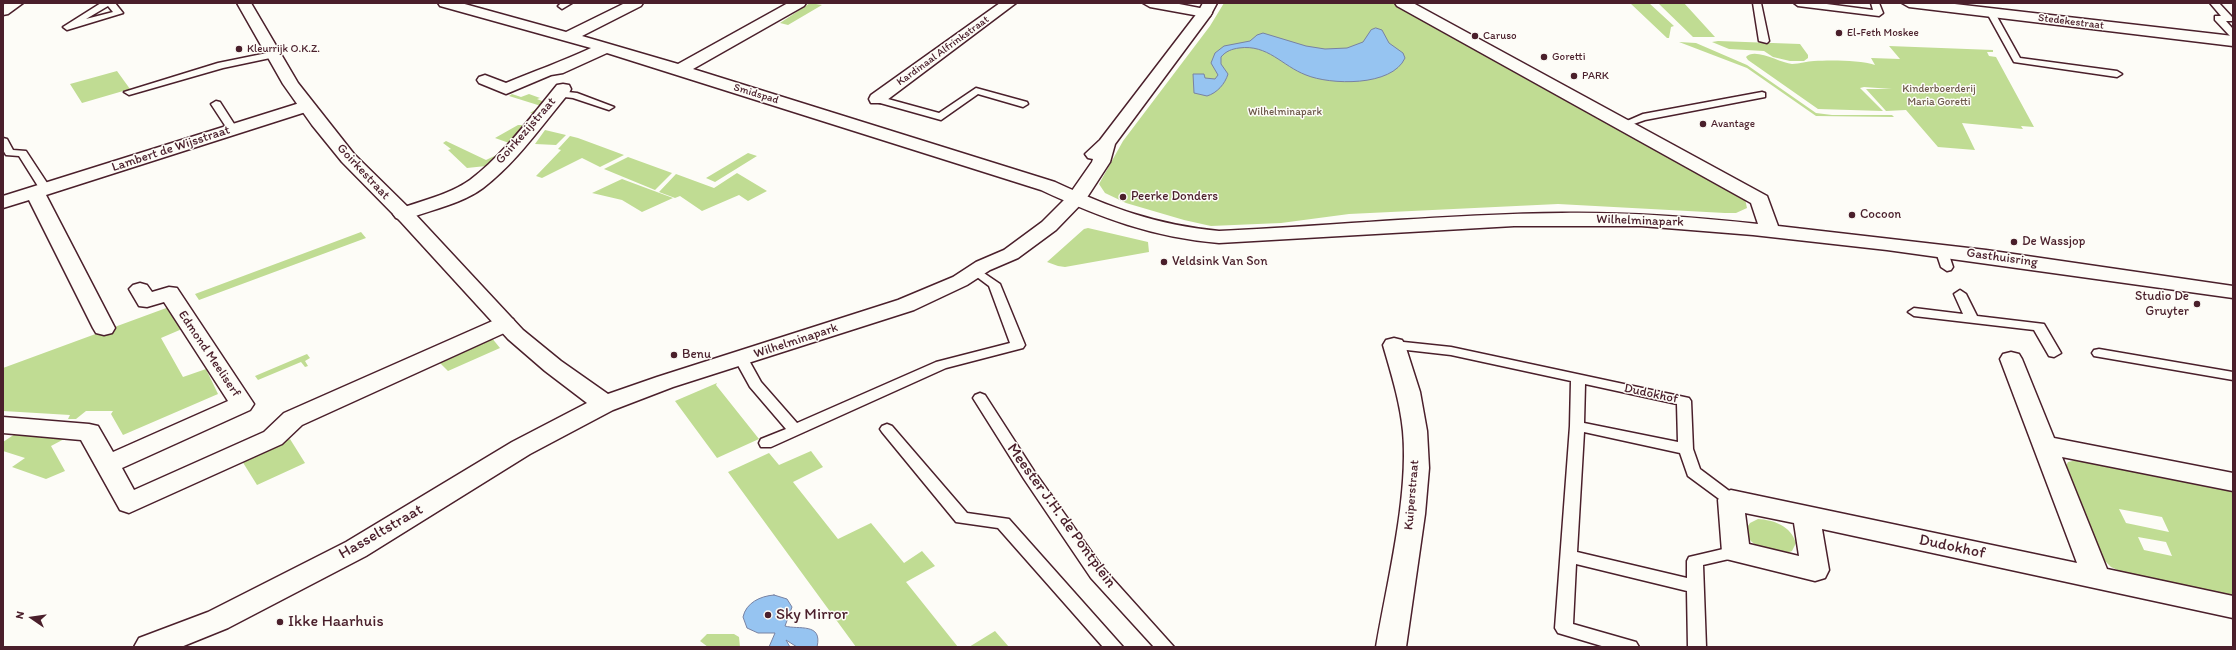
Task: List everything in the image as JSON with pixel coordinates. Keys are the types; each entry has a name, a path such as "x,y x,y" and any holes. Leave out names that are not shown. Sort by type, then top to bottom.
{"street":[{"path":"3,11 16,3"},
{"name":"Goirkestraat","path":"244,3 272,55 306,106 348,158 403,214 505,324 562,375 605,404"},
{"name":"Smidspad","path":"445,3 525,22 568,37 607,47 1048,186 1071,196"},
{"path":"568,37 636,3"},
{"path":"679,70 799,3"},
{"name":"Kardinaal Alfrinkstraat","path":"877,99 1009,3"},
{"path":"1150,3 1207,8"},
{"path":"1403,3 1625,124 1760,200 1770,230"},
{"name":"Stedekestraat","path":"1908,3 2233,41"},
{"name":"Wilhelminapark","path":"605,404 665,382 906,304 960,281 979,269 998,249 1050,208 1071,196 1101,162 1106,144 1207,8"},
{"path":"485,80 506,89 548,71 557,70 607,47"},
{"name":"Goirkezijstraat","path":"403,214 458,194 476,184 512,151 561,91"},
{"name":"Lambert de Wijsstraat","path":"3,202 306,106"},
{"path":"40,191 104,328"},
{"name":"Wilhelminapark","path":"1071,196 1092,207 1160,229 1181,234 1219,237 1454,223 1552,219 1645,220 1770,230"},
{"name":"Gasthuisring","path":"1770,230 1910,246 2227,291"},
{"name":"Edmond Meeliserf","path":"108,464 242,404 169,293 147,301 140,289"},
{"path":"2227,291 2233,308"},
{"path":"3,425 89,432 129,503 273,438 293,419 505,324"},
{"name":"Kuiperstraat","path":"1391,647 1412,514 1416,468 1415,431 1410,400 1394,345"},
{"path":"2011,359 2097,578"},
{"name":"Hasseltstraat","path":"150,647 218,620 356,548 521,448 605,404"},
{"path":"2046,445 2233,482"},
{"path":"1731,500 1736,552 1815,570 1806,516"},
{"name":"Dudokhof","path":"1731,500 2233,607"}],"lane":[{"path":"107,3 67,27 119,14 110,3"},
{"path":"1757,3 1764,41"},
{"path":"1798,3 1879,12 1875,3"},
{"path":"2214,3 2228,19 2218,18 2233,34"},
{"path":"1990,13 2017,60 2117,74"},
{"path":"129,92 221,65 272,55"},
{"path":"561,91 609,107"},
{"path":"877,99 941,117 976,91 1023,104"},
{"path":"1625,124 1643,118 1762,95"},
{"path":"216,104 232,130"},
{"path":"3,141 10,153 22,153 40,191"},
{"path":"766,443 941,365 1018,345 994,284 979,269"},
{"path":"1960,294 1972,319"},
{"path":"1914,312 2039,327 2054,353"},
{"path":"1394,345 1451,351 1578,379 1577,426 1564,628 1630,647"},
{"path":"2098,353 2233,376"},
{"path":"741,358 755,384 794,430"},
{"name":"Dudokhof","path":"1578,379 1684,401 1686,449"},
{"name":"Meester J.H. de Pontplein","path":"980,398 1029,475 1098,573 1166,647"},
{"path":"1577,426 1686,449 1693,472 1731,500"},
{"path":"887,429 962,518 1003,524 1114,647"},
{"path":"1697,647 1695,560 1736,552"},
{"path":"1568,556 1695,587"}],"green space":[{"path":"810,3 822,5 788,25 780,23"},
{"name":"Wilhelminapark","path":"1224,3 1394,3 1745,199 1747,208 1736,213 1725,213 1558,204 1349,214 1281,223 1211,226 1184,220 1126,203 1105,193 1099,184 1123,141 1210,26"},
{"path":"1630,3 1649,3 1674,26 1671,27 1669,38 1667,38"},
{"path":"1658,3 1684,3 1715,37 1693,37"},
{"path":"1679,42 1696,43 1747,65 1816,113 1832,115 1892,115 1894,117 1816,116 1747,68"},
{"path":"1712,42 1800,44 1808,55 1808,58 1804,61 1790,61 1773,57 1764,51 1729,49"},
{"name":"Kinderboerderij Maria Goretti","path":"1889,46 1993,50 1993,52 1987,52 1989,56 1996,57 2034,127 2021,126 2023,129 1962,123 1975,150 1938,147 1906,110 1886,111 1866,89 1892,89 1860,88 1883,111 1818,109 1748,60 1746,57 1750,54 1755,54 1768,56 1792,64 1811,61 1853,61 1875,65 1871,58 1900,59"},
{"path":"117,71 130,89 82,103 70,84"},
{"path":"512,94 521,97 529,94 540,98 537,99 547,103 535,114 530,113 541,106 509,96"},
{"path":"518,125 529,125 512,144 495,138"},
{"path":"545,130 566,135 556,145 535,144"},
{"path":"570,136 624,155 600,167 582,158 542,178 536,176 561,150 558,149"},
{"path":"446,141 486,160 503,152 486,166 467,168 448,150 451,149 443,143"},
{"path":"748,153 757,156 715,182 706,178"},
{"path":"628,157 672,173 655,190 604,169"},
{"path":"737,173 767,191 748,201 739,195 702,211 680,196 675,198 659,192 676,174 714,188"},
{"path":"622,179 673,198 642,212 622,200 592,193"},
{"path":"1088,228 1148,242 1149,252 1065,267 1047,262 1084,229"},
{"path":"361,232 366,238 199,300 195,294"},
{"path":"169,307 182,329 161,338 183,377 206,369 218,394 123,435 111,414 113,411 86,411 76,419 68,419 70,415 3,411 3,368"},
{"path":"491,337 500,348 448,371 439,362"},
{"path":"307,354 310,358 305,361 308,366 305,367 301,362 258,380 255,376"},
{"path":"717,383 716,385 759,439 717,458 675,401"},
{"path":"15,434 66,438 51,446 65,471 46,479 12,467 25,458 3,451 3,442"},
{"path":"290,439 305,463 257,485 242,461"},
{"path":"811,451 823,467 793,482 838,539 871,523 904,563 922,551 935,566 906,582 958,647 856,647 728,472 769,453 779,465"},
{"path":"2077,460 2233,490 2233,598 2126,574 2111,567 2102,558 2066,466 2068,462","holes":["2119,509 2162,517 2169,532 2126,523","2138,537 2166,542 2172,556 2144,550"]},
{"path":"1758,519 1770,521 1786,528 1794,537 1796,543 1792,551 1786,553 1768,550 1753,542 1748,537 1747,530 1750,523"},
{"path":"995,631 1009,647 969,647"},
{"path":"707,634 734,634 739,637 740,647 708,647 700,641"}],"water":[{"path":"1376,28 1382,30 1389,43 1403,53 1405,58 1398,67 1387,74 1374,79 1344,82 1330,81 1306,75 1297,71 1267,52 1258,49 1239,48 1225,53 1221,57 1221,64 1228,74 1220,88 1207,96 1194,93 1193,74 1204,74 1205,78 1215,79 1218,75 1211,63 1215,53 1224,46 1250,41 1257,35 1263,33 1306,46 1325,49 1347,48 1363,42 1371,30"},
{"path":"774,595 787,599 792,607 785,626 813,630 818,639 817,647 797,647 786,640 790,647 769,647 775,633 758,633 747,628 743,617 750,604 764,597"}],"place":[{"name":"El-Feth Moskee","path":"1839,33"},
{"name":"Caruso","path":"1475,36"},
{"name":"Kleurrijk O.K.Z.","path":"239,49"},
{"name":"Goretti","path":"1544,57"},
{"name":"PARK","path":"1574,76"},
{"name":"Avantage","path":"1703,124"},
{"name":"Peerke Donders","path":"1123,197"},
{"name":"Cocoon","path":"1852,215"},
{"name":"De Wassjop","path":"2014,242"},
{"name":"Veldsink Van Son","path":"1164,262"},
{"name":"Studio De Gruyter","path":"2197,304"},
{"name":"Benu","path":"674,355"},
{"name":"Sky Mirror","path":"768,615"},
{"name":"Ikke Haarhuis","path":"280,622"}]}
